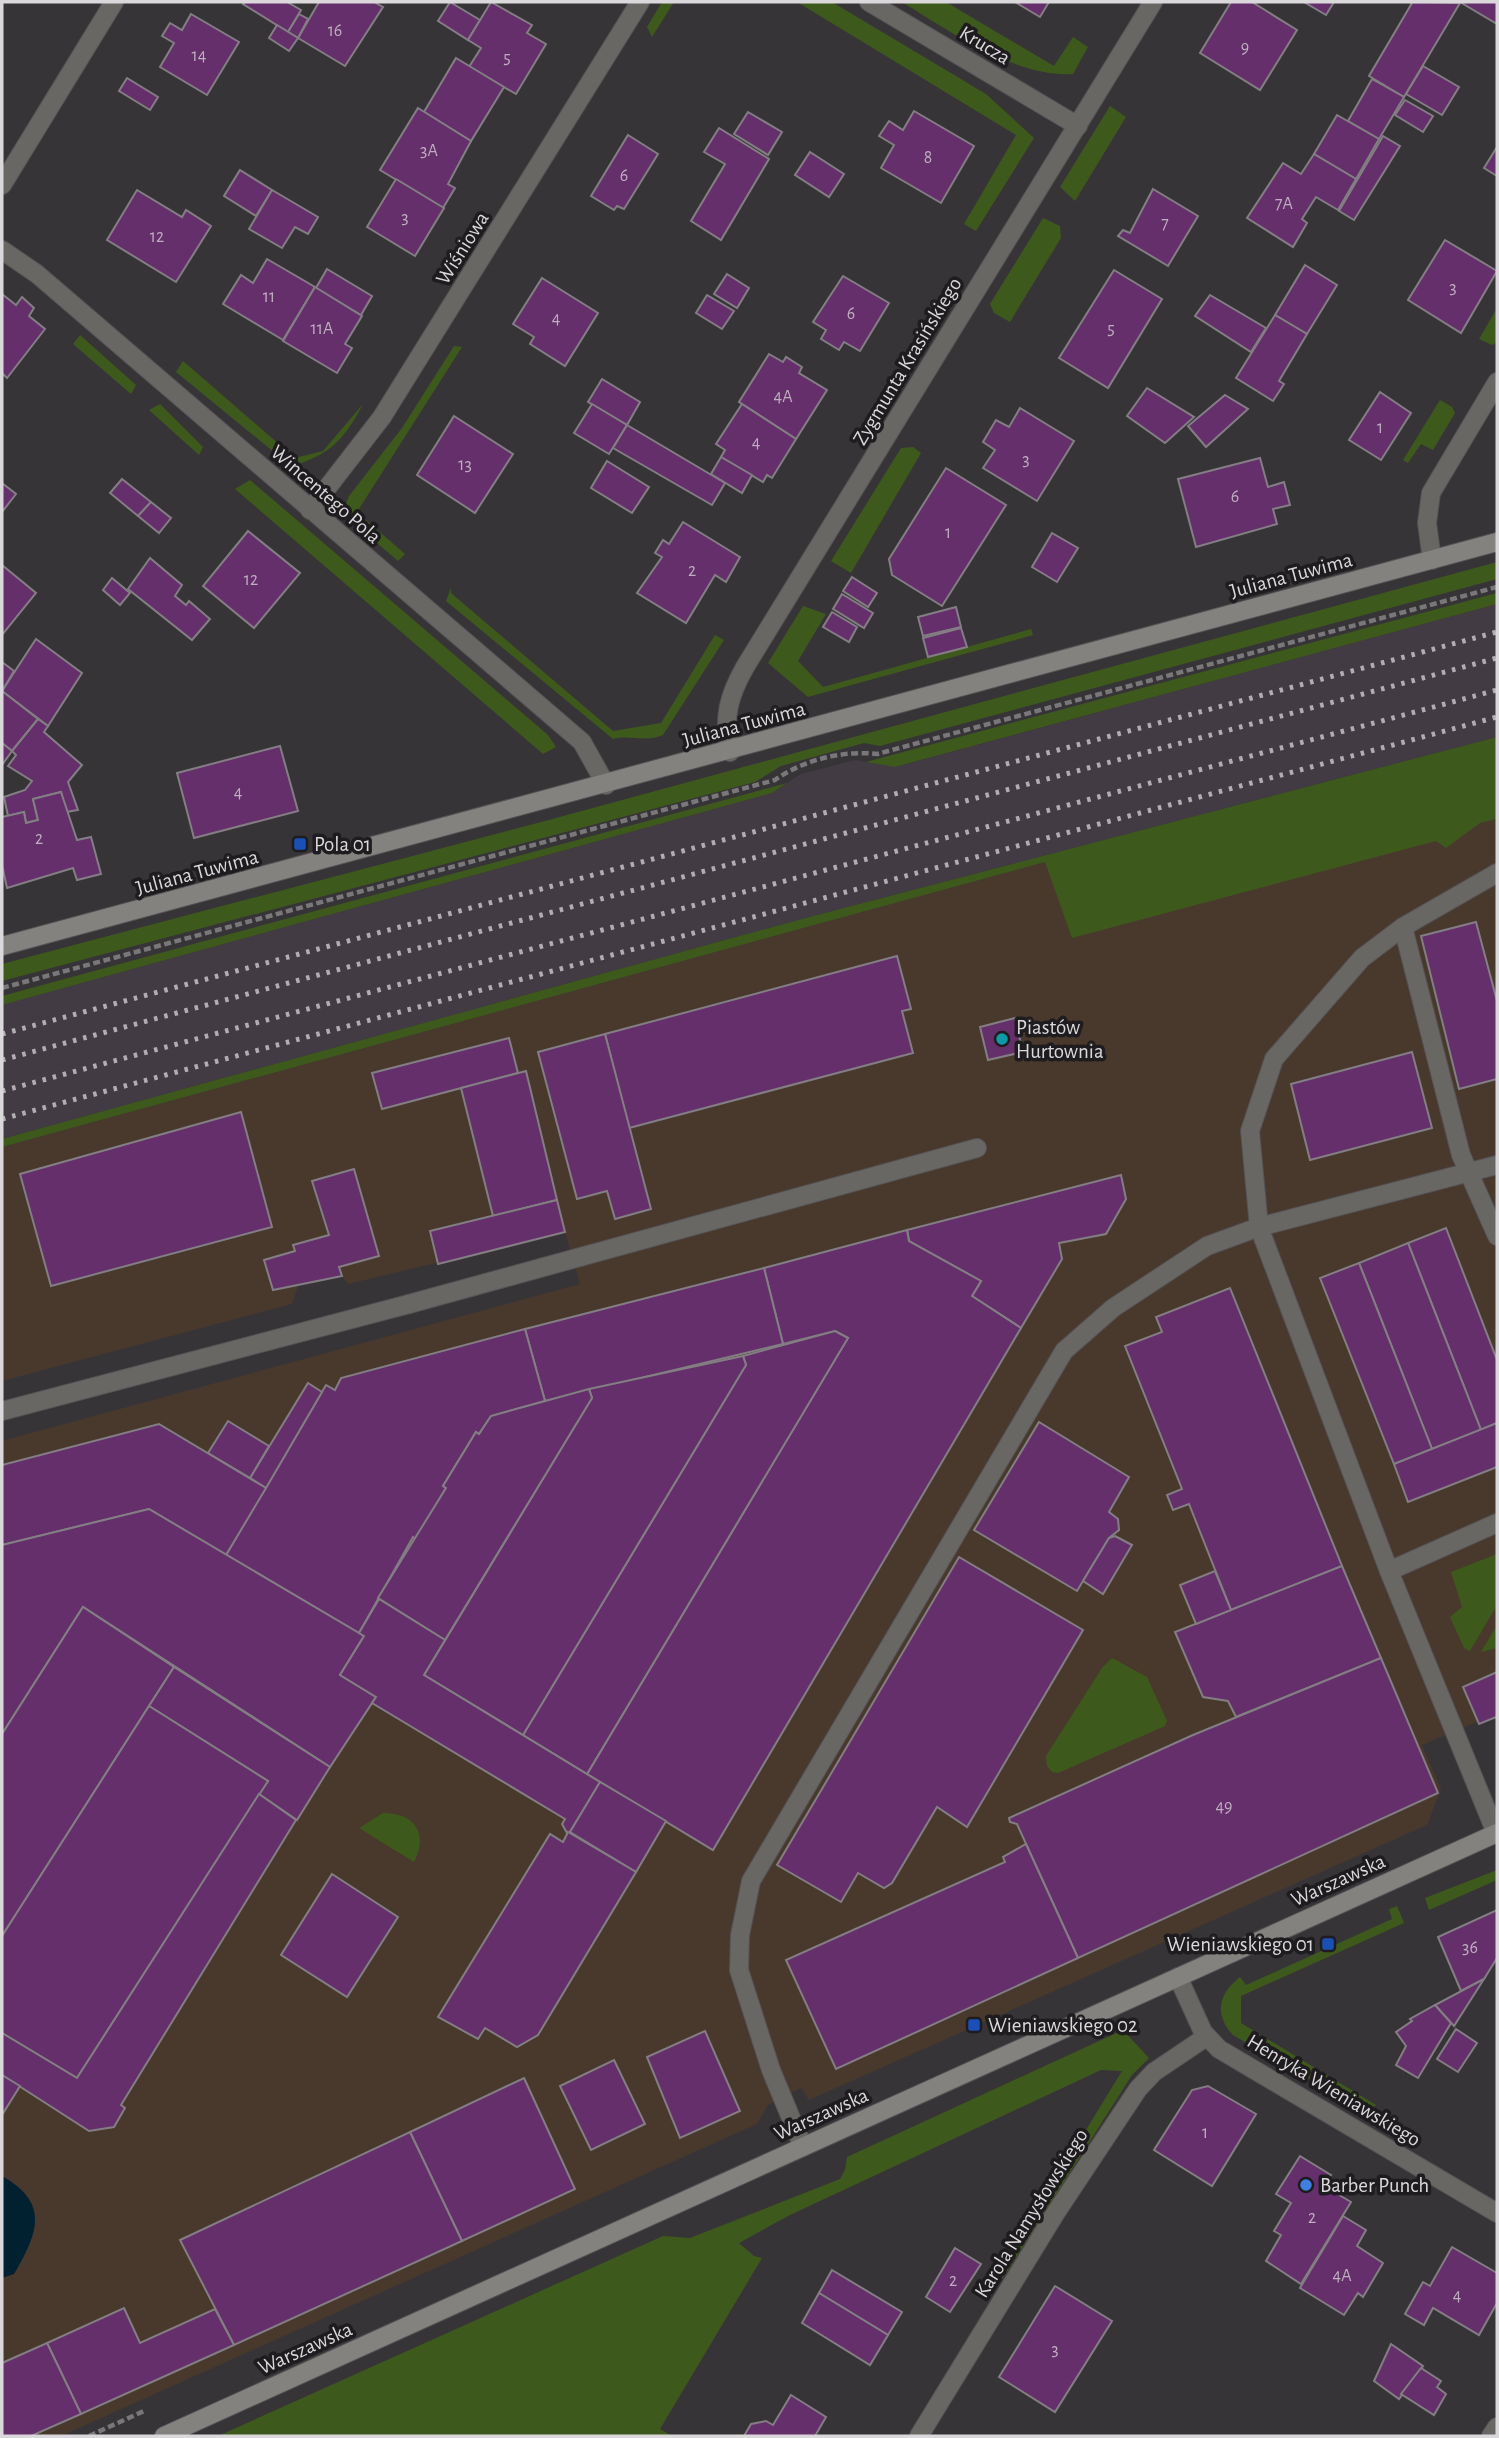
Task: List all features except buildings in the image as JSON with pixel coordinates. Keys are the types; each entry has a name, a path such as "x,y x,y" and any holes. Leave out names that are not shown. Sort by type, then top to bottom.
{"street":[{"path":"2,185 114,2"},
{"name":"Wiśniowa","path":"310,510 382,417 640,2"},
{"name":"Krucza","path":"869,2 1078,126"},
{"name":"Zygmunta Krasińskiego","path":"730,752 725,721 732,690 1153,2"},
{"name":"Wincentego Pola","path":"2,250 37,274 582,742 606,785"},
{"path":"1432,559 1427,523 1431,494 1497,382"},
{"name":"Juliana Tuwima","path":"2,946 730,752 1497,542"},
{"path":"1497,873 1403,927 1362,958 1274,1059 1251,1131 1259,1227 1389,1571 1497,1833"},
{"path":"1403,927 1461,1155 1472,1174 1497,1236"},
{"path":"2,1411 409,1304 976,1148"},
{"path":"803,2147 771,2070 739,1970 740,1935 751,1881 1064,1351 1114,1308 1207,1246 1259,1227 1497,1166"},
{"path":"1389,1571 1497,1523"},
{"name":"Warszawska","path":"164,2436 1497,1833"},
{"name":"Henryka Wieniawskiego","path":"1178,1977 1206,2037 1219,2049 1497,2213"},
{"name":"Karola Namysłowskiego","path":"919,2436 1055,2214 1138,2090 1154,2072 1206,2037"},
{"path":"1492,2436 1497,2427"}],"path":[{"path":"2,988 775,780 789,770 821,760 856,752 877,754 1497,587"}],"shaded area":[{"path":"1497,604 1497,737 798,920 2,1139 2,1005 772,793 801,774 855,760 896,767"},
{"path":"1497,819 1497,1720 1496,1717 1477,1722 1422,1745 1441,1789 1427,1825 809,2100 801,2088 768,2105 757,2124 61,2436 2,2436 2,1441 580,1284 565,1232 348,1284 342,1276 299,1284 292,1304 2,1381 2,1147 1045,862 1480,823"}],"green space":[{"path":"662,2 674,2 652,37 647,27"},
{"path":"797,2 832,2 986,94 1034,138 976,231 964,224 1016,135"},
{"path":"902,2 946,2 1054,66 1073,37 1088,47 1073,74 1029,69 984,50"},
{"path":"1110,106 1126,117 1075,201 1060,187"},
{"path":"1043,218 1060,226 1061,238 1010,322 994,313 990,304"},
{"path":"1497,308 1497,343 1492,345 1479,339"},
{"path":"80,335 136,385 131,394 73,344"},
{"path":"454,346 462,347 357,512 405,554 398,561 349,519 344,508 349,496 402,428"},
{"path":"183,361 295,458 323,451 363,404 350,427 326,451 291,466 176,372"},
{"path":"1440,400 1452,407 1455,413 1433,450 1421,444 1408,463 1403,460"},
{"path":"160,404 203,447 199,455 149,410"},
{"path":"913,447 921,453 851,573 831,561 901,448"},
{"path":"250,480 548,735 556,747 543,754 235,489"},
{"path":"1497,562 1497,579 880,746 864,743 781,766 755,782 2,981 2,964 545,821"},
{"path":"451,588 451,593 613,731 661,723 715,635 724,640 663,735 613,739 446,601"},
{"path":"1497,593 1497,604 895,767 866,762"},
{"path":"803,606 826,614 798,661 823,687 1031,629 1033,635 808,697 768,663"},
{"path":"1497,737 1497,819 1480,823 1446,848 1436,841 1072,938 1045,862 2,1147 2,1139 798,920"},
{"path":"787,783 772,793 2,1005 2,996"},
{"path":"1497,1554 1497,1605 1470,1651 1464,1648 1450,1617 1462,1607 1451,1572"},
{"path":"1497,1625 1497,1648 1481,1652"},
{"path":"1112,1658 1147,1677 1167,1721 1165,1726 1058,1773 1052,1772 1047,1766 1046,1756 1102,1668"},
{"path":"383,1813 403,1817 416,1827 420,1842 414,1862 359,1828"},
{"path":"1497,1870 1497,1880 1429,1910 1425,1898"},
{"path":"1397,1906 1404,1923 1241,1996 1241,2023 1376,2105 1366,2113 1233,2035 1223,2020 1221,2005 1227,1990 1240,1977 1246,1985 1392,1919 1389,1909"},
{"path":"1123,2030 1149,2058 1132,2075 1003,2278 998,2274 1122,2071 1101,2070 790,2215 739,2243 754,2256 762,2258 660,2429 672,2436 218,2436 663,2236 690,2238 840,2179 847,2157"}],"water":[{"path":"2,2176 28,2197 35,2220 29,2245 14,2274 2,2278"}],"railway":[{"path":"2,1034 1497,632"},
{"path":"2,1060 1497,658"},
{"path":"2,1091 1497,690"},
{"path":"2,1119 1497,717"}],"place":[{"name":"Pola 01","path":"300,844"},
{"name":"Piastów Hurtownia","path":"1002,1039"},
{"name":"Wieniawskiego 01","path":"1328,1944"},
{"name":"Wieniawskiego 02","path":"974,2025"},
{"name":"Barber Punch","path":"1306,2185"}]}
